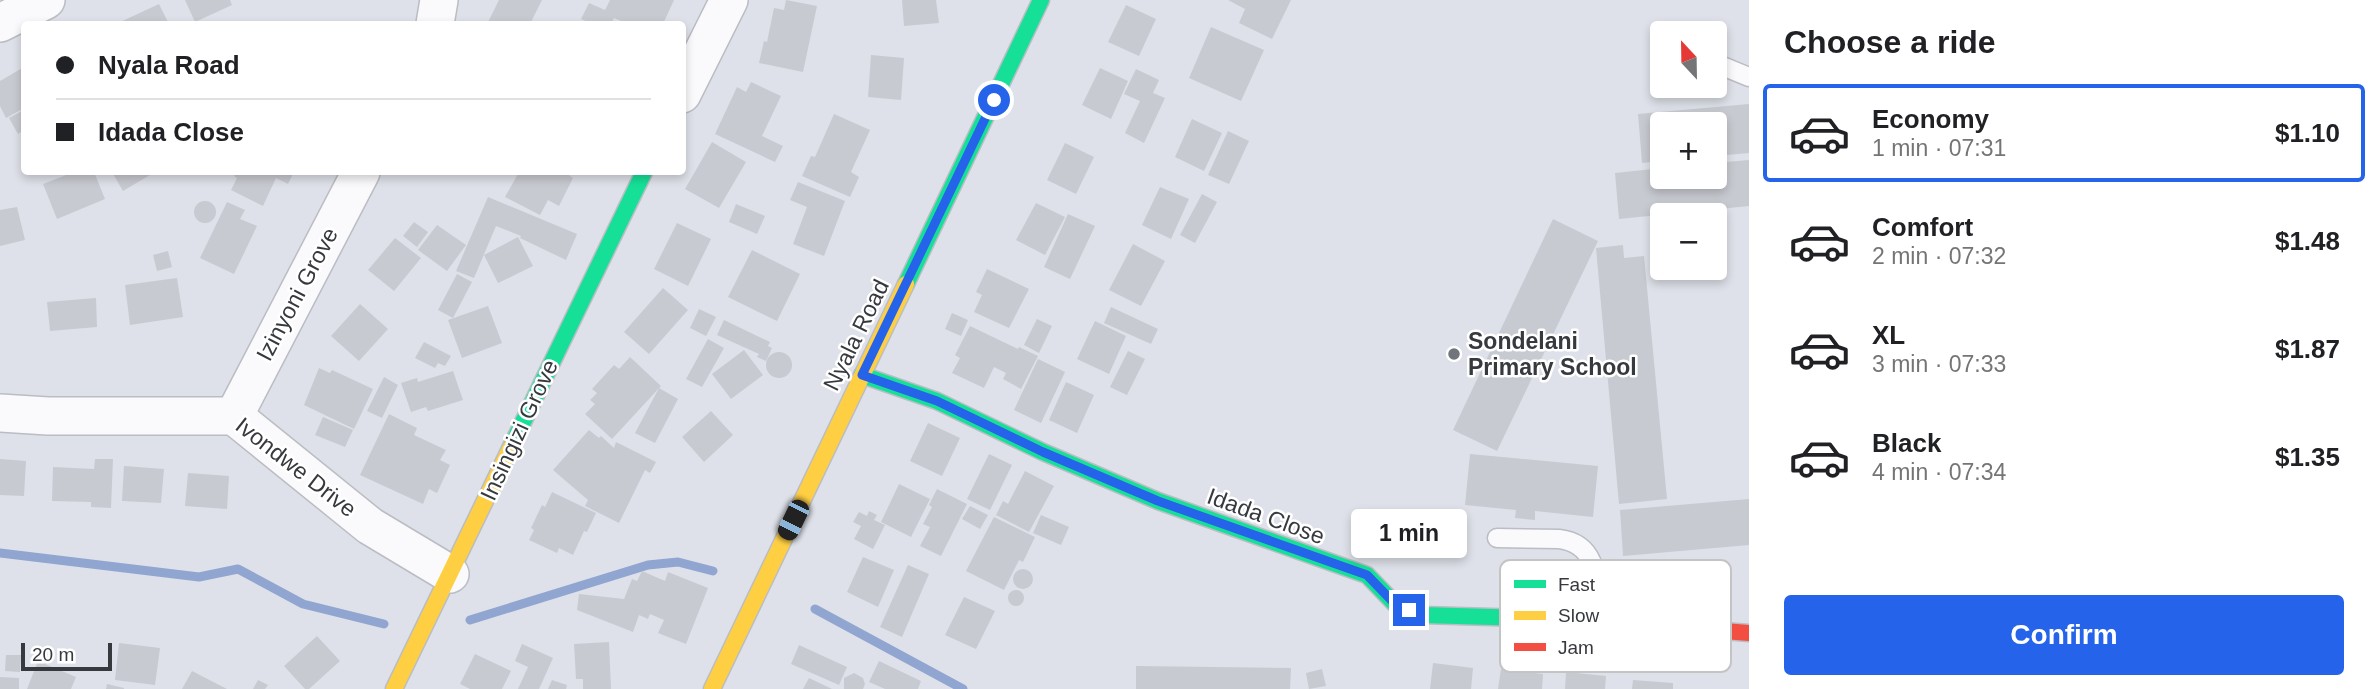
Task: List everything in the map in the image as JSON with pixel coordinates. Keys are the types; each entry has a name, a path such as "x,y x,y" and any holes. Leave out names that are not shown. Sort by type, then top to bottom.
{"street":[{"path":"0,23 46,0"},
{"path":"436,21 439,0"},
{"path":"686,86 729,0"},
{"name":"Nyala Road","path":"712,689 1041,0"},
{"name":"Izinyoni Grove","path":"234,416 359,175"},
{"name":"Insingizi Grove","path":"394,689 643,175"},
{"name":"Idada Close","path":"862,375 937,401 1043,452 1158,501 1367,575 1395,604 1423,615 1500,618"},
{"name":"Ivondwe Drive","path":"0,413 48,416 234,416 370,526 450,574"},
{"name":"Idada Close","path":"1731,632 1749,633"}],"lane":[{"path":"1727,68 1749,78"},
{"path":"1497,538 1567,540 1582,547 1591,560"}],"building":[{"path":"185,0 230,0 232,5 195,21"},
{"path":"499,0 542,0 532,21 488,21"},
{"path":"610,0 674,0 664,21 581,19 589,3 605,10"},
{"path":"786,0 817,6 803,72 759,63 764,41 767,42 774,8 784,10"},
{"path":"902,0 936,0 939,23 904,26"},
{"path":"1228,0 1291,0 1272,39 1239,23 1245,9"},
{"path":"159,4 168,21 122,21"},
{"path":"1126,5 1156,19 1139,56 1108,42"},
{"path":"1211,27 1264,50 1241,101 1189,78"},
{"path":"871,55 904,58 901,100 868,97"},
{"path":"1100,68 1128,81 1111,119 1082,105"},
{"path":"21,69 21,110 6,118 0,106 0,81"},
{"path":"1136,69 1159,80 1153,93 1165,98 1144,143 1125,133 1140,101 1124,94"},
{"path":"751,82 781,96 762,136 783,146 775,162 715,134 737,87 746,92"},
{"path":"1749,104 1749,153 1727,155 1727,112 1660,112"},
{"path":"21,112 21,132 18,134 9,118"},
{"path":"1650,113 1650,162 1642,163 1638,114"},
{"path":"834,114 870,130 851,172 859,177 850,197 802,176 811,156 815,157"},
{"path":"1192,119 1222,133 1204,171 1175,157"},
{"path":"1228,131 1249,141 1229,184 1208,175"},
{"path":"712,142 746,162 719,208 685,189"},
{"path":"1065,143 1094,157 1076,194 1047,180"},
{"path":"1749,160 1749,206 1727,208 1727,203 1650,203 1650,216 1619,219 1615,173 1650,169 1650,189 1727,189 1727,162"},
{"path":"66,175 95,175 105,199 57,219 43,184"},
{"path":"114,175 150,175 123,191"},
{"path":"292,175 288,184 276,178 263,206 231,190 237,178 234,176"},
{"path":"517,175 568,175 573,178 559,206 548,200 540,215 505,197"},
{"path":"798,182 845,201 824,256 793,244 807,207 790,200"},
{"path":"1160,187 1189,199 1171,239 1142,225"},
{"path":"1202,194 1217,202 1195,243 1180,235"},
{"path":"488,197 577,234 566,260 496,226 474,278 456,271"},
{"path":"205,201 213,204 216,212 213,220 205,223 197,220 194,212 197,204"},
{"path":"227,202 245,210 240,219 257,226 234,274 200,258"},
{"path":"1036,203 1065,217 1045,255 1016,240"},
{"path":"736,204 765,216 757,234 729,222"},
{"path":"17,207 25,240 0,246 0,210"},
{"path":"1068,214 1095,226 1070,279 1044,267"},
{"path":"1553,219 1598,241 1497,451 1453,430"},
{"path":"414,222 428,232 417,247 403,236"},
{"path":"677,223 711,239 688,286 654,269"},
{"path":"437,225 466,245 447,271 418,250"},
{"path":"518,237 533,266 498,283 484,255"},
{"path":"395,238 421,258 394,291 368,270"},
{"path":"1133,244 1165,261 1141,306 1109,290"},
{"path":"1623,245 1624,258 1644,256 1667,499 1619,504 1596,248"},
{"path":"752,250 800,274 777,321 728,297"},
{"path":"168,251 172,267 157,271 153,255"},
{"path":"987,269 1029,289 1009,328 974,312 982,295 976,292"},
{"path":"457,274 472,282 453,318 438,310"},
{"path":"177,278 183,317 130,325 125,285"},
{"path":"663,288 688,310 649,354 624,332"},
{"path":"96,298 97,327 50,331 47,302"},
{"path":"360,304 388,329 359,361 331,336"},
{"path":"488,306 502,343 462,358 448,320"},
{"path":"1111,307 1158,329 1151,344 1104,323"},
{"path":"699,309 716,317 706,336 690,328"},
{"path":"952,313 968,320 961,336 945,329"},
{"path":"1037,319 1052,326 1039,353 1024,345"},
{"path":"724,320 770,342 768,346 772,348 766,361 757,357 759,354 717,335"},
{"path":"1095,321 1126,336 1109,374 1077,359"},
{"path":"970,326 1038,356 1021,389 1003,379 1006,373 994,367 984,388 952,373 960,358 955,355"},
{"path":"708,339 724,348 702,387 686,379"},
{"path":"424,342 451,356 445,366 438,363 435,368 415,358"},
{"path":"744,350 763,375 731,399 712,374"},
{"path":"1128,351 1145,359 1127,395 1110,387"},
{"path":"779,352 788,356 792,365 788,374 779,378 770,374 766,365 770,356"},
{"path":"630,357 661,386 612,439 585,414 595,404 590,400 597,393 592,389 614,365 619,369"},
{"path":"1038,359 1065,372 1041,423 1014,410"},
{"path":"319,368 330,373 332,370 373,389 354,429 304,405"},
{"path":"453,371 463,400 428,411 426,407 411,412 401,383 417,378 418,382"},
{"path":"384,377 398,385 382,418 367,411"},
{"path":"1066,382 1094,395 1077,433 1049,420"},
{"path":"659,388 678,399 655,443 635,433"},
{"path":"711,411 733,435 704,462 682,437"},
{"path":"389,414 417,428 414,435 446,450 440,460 450,465 437,493 429,489 423,504 360,475"},
{"path":"323,417 353,430 345,447 315,435"},
{"path":"928,423 960,438 942,476 910,461"},
{"path":"589,430 599,438 601,436 614,448 616,442 656,462 650,473 645,470 619,523 585,506 588,500 553,470"},
{"path":"989,454 1012,465 990,510 967,499"},
{"path":"1470,454 1598,466 1593,517 1535,511 1535,520 1515,518 1516,510 1465,505"},
{"path":"0,459 26,461 24,496 0,495"},
{"path":"95,459 113,459 111,508 91,507 91,502 52,501 53,467 94,469"},
{"path":"124,466 164,469 161,503 122,501"},
{"path":"1025,471 1054,486 1029,532 996,515 1003,501 1008,504"},
{"path":"188,473 229,476 227,509 185,506"},
{"path":"899,484 930,499 911,537 881,522"},
{"path":"937,489 967,504 941,556 920,546 930,527 923,524"},
{"path":"552,492 596,513 573,555 559,548 557,553 529,540 534,530 531,528 542,505 545,507"},
{"path":"1749,499 1749,545 1623,556 1620,510"},
{"path":"970,506 988,515 980,529 962,519"},
{"path":"869,511 877,515 874,520 885,525 873,549 854,539 861,526 853,522 859,512 867,516"},
{"path":"1041,515 1069,527 1061,545 1033,533"},
{"path":"994,517 1035,537 1023,562 1019,560 1004,590 966,571"},
{"path":"863,557 894,570 878,607 847,592"},
{"path":"908,565 929,574 902,637 880,627"},
{"path":"1023,569 1030,572 1033,579 1030,586 1023,589 1016,586 1013,579 1016,572"},
{"path":"642,571 665,581 668,572 708,588 686,644 658,633 664,620 650,614 648,619 639,615 633,632 577,610 579,594 624,599 632,579 637,581"},
{"path":"1013,590 1019,590 1024,598 1022,604 1013,606 1008,601 1008,595"},
{"path":"964,597 995,611 976,649 945,635"},
{"path":"317,636 340,661 309,689 305,689 284,666"},
{"path":"609,642 611,689 583,689 583,679 576,679 574,644"},
{"path":"119,643 160,648 155,685 115,680"},
{"path":"522,644 553,658 539,689 518,689 528,667 515,661"},
{"path":"799,645 847,667 839,685 791,664"},
{"path":"475,654 511,671 502,689 470,689 460,684"},
{"path":"6,655 21,655 20,672 5,671"},
{"path":"38,661 76,677 71,689 27,689"},
{"path":"879,661 921,681 918,689 885,689 869,682"},
{"path":"1433,663 1473,668 1471,689 1430,689"},
{"path":"1136,666 1291,668 1290,689 1136,689"},
{"path":"1322,669 1326,686 1309,689 1306,673"},
{"path":"192,671 227,689 182,689"},
{"path":"1501,672 1543,674 1542,689 1498,689"},
{"path":"1566,672 1606,676 1605,689 1565,689"},
{"path":"854,673 863,678 863,689 844,689 844,678"},
{"path":"0,677 19,678 19,689 0,689"},
{"path":"809,678 832,689 803,689"},
{"path":"258,680 268,685 265,689 253,689"},
{"path":"552,680 567,685 566,689 548,689"},
{"path":"1633,680 1673,683 1673,689 1632,689"},
{"path":"107,684 124,688 124,689 106,689"}],"waterway":[{"path":"0,553 199,577 238,569 303,604 384,624"},
{"path":"470,620 648,565 678,562 713,571"},
{"path":"815,609 963,689"}],"traffic: fast":[{"path":"906,284 1041,0"},
{"path":"511,447 643,175"},
{"path":"862,375 937,401 1043,452 1158,501 1367,575 1395,604 1423,615 1500,617"}],"traffic: slow":[{"path":"712,689 906,284"},
{"path":"394,689 511,447"}],"traffic: jam":[{"path":"1731,632 1749,633"}],"place":[{"name":"Sondelani Primary School","path":"1454,354"}],"route":[{"path":"994,100 862,375 937,401 1043,452 1158,501 1367,575 1395,604 1409,610"}]}
